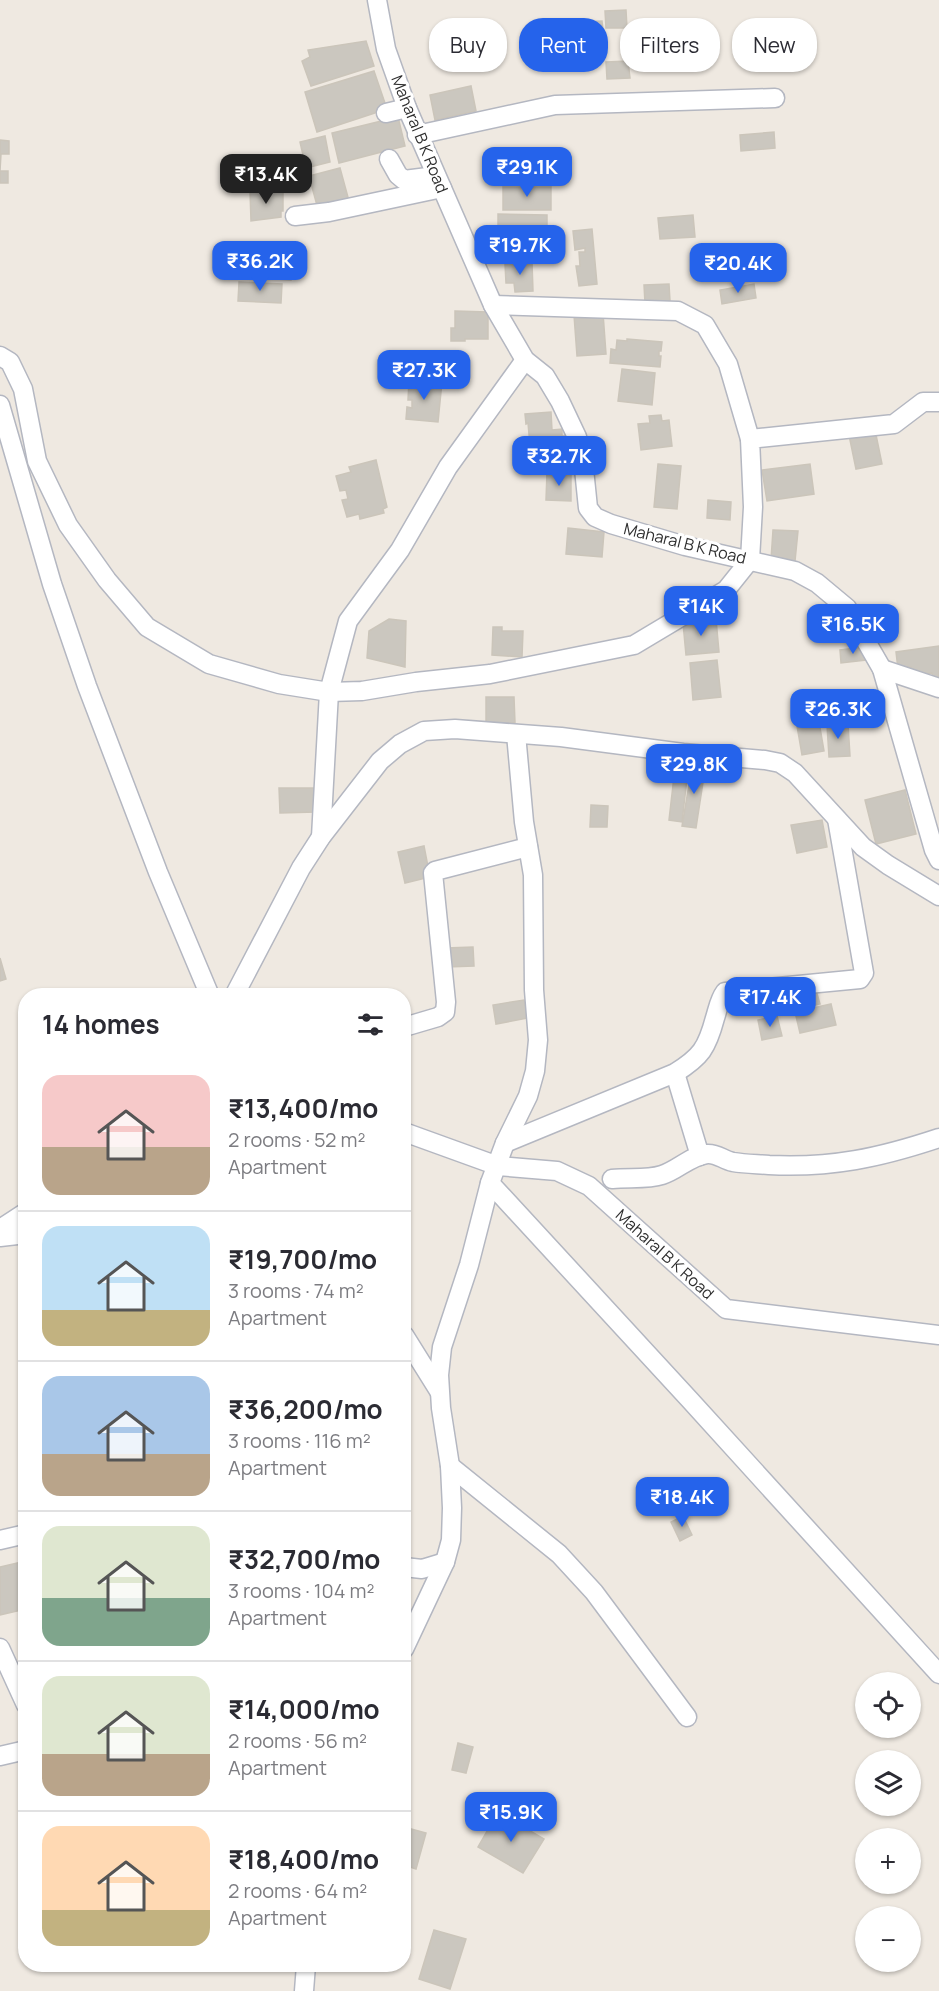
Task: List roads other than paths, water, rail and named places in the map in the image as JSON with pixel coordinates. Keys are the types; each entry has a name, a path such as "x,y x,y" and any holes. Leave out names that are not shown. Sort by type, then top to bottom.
{"street":[{"name":"Maharal B K Road","path":"377,0 386,49 417,135 493,305 525,360 545,376 577,437 584,470 588,508 596,517 611,524 685,546 795,571 817,583 847,608 882,669 934,850 939,860"},
{"path":"417,135 555,105 775,98"},
{"path":"386,113 407,108"},
{"path":"389,159 398,176 404,180 439,182"},
{"path":"295,216 329,212 439,182"},
{"path":"0,356 10,362 23,389 37,461 68,525 107,580 147,627 209,664 279,684 329,692 362,691 416,682 490,674 634,645 726,590 750,560 753,507 750,439 728,364 705,325 678,311 493,305"},
{"path":"321,837 329,692 348,621 400,550 448,467 525,360"},
{"path":"750,439 894,424 923,402 939,402"},
{"path":"0,405 52,584 87,686 158,872 207,988"},
{"path":"882,669 939,688"},
{"path":"238,988 301,868 321,837 380,761 400,744 424,731 455,729 561,737 780,763 795,772 863,847 939,896"},
{"path":"411,1634 445,1562 451,1540 450,1466 439,1375 442,1347 469,1265 490,1183 505,1143 528,1095 535,1071 538,1040 534,990 533,875 516,734"},
{"path":"505,1143 675,1073 695,1060 710,1040 720,998 725,992 855,981 863,977 837,818"},
{"path":"411,1025 438,1017 444,1012 446,1002 433,873 528,847"},
{"path":"675,1073 700,1156"},
{"name":"Maharal B K Road","path":"411,1135 498,1166 557,1171 589,1186 726,1309 939,1335"},
{"path":"612,1179 663,1175 700,1156 714,1154 724,1160 741,1163 804,1167 831,1165 870,1158 939,1138"},
{"path":"490,1183 939,1674"},
{"path":"0,1229 18,1217"},
{"path":"0,1237 18,1235"},
{"path":"411,1346 440,1392"},
{"path":"450,1466 559,1554 594,1592 687,1717"},
{"path":"0,1540 18,1536"},
{"path":"411,1568 422,1569 445,1562"},
{"path":"0,1648 18,1687"},
{"path":"0,1756 18,1752"},
{"path":"304,1991 305,1972"}]}
